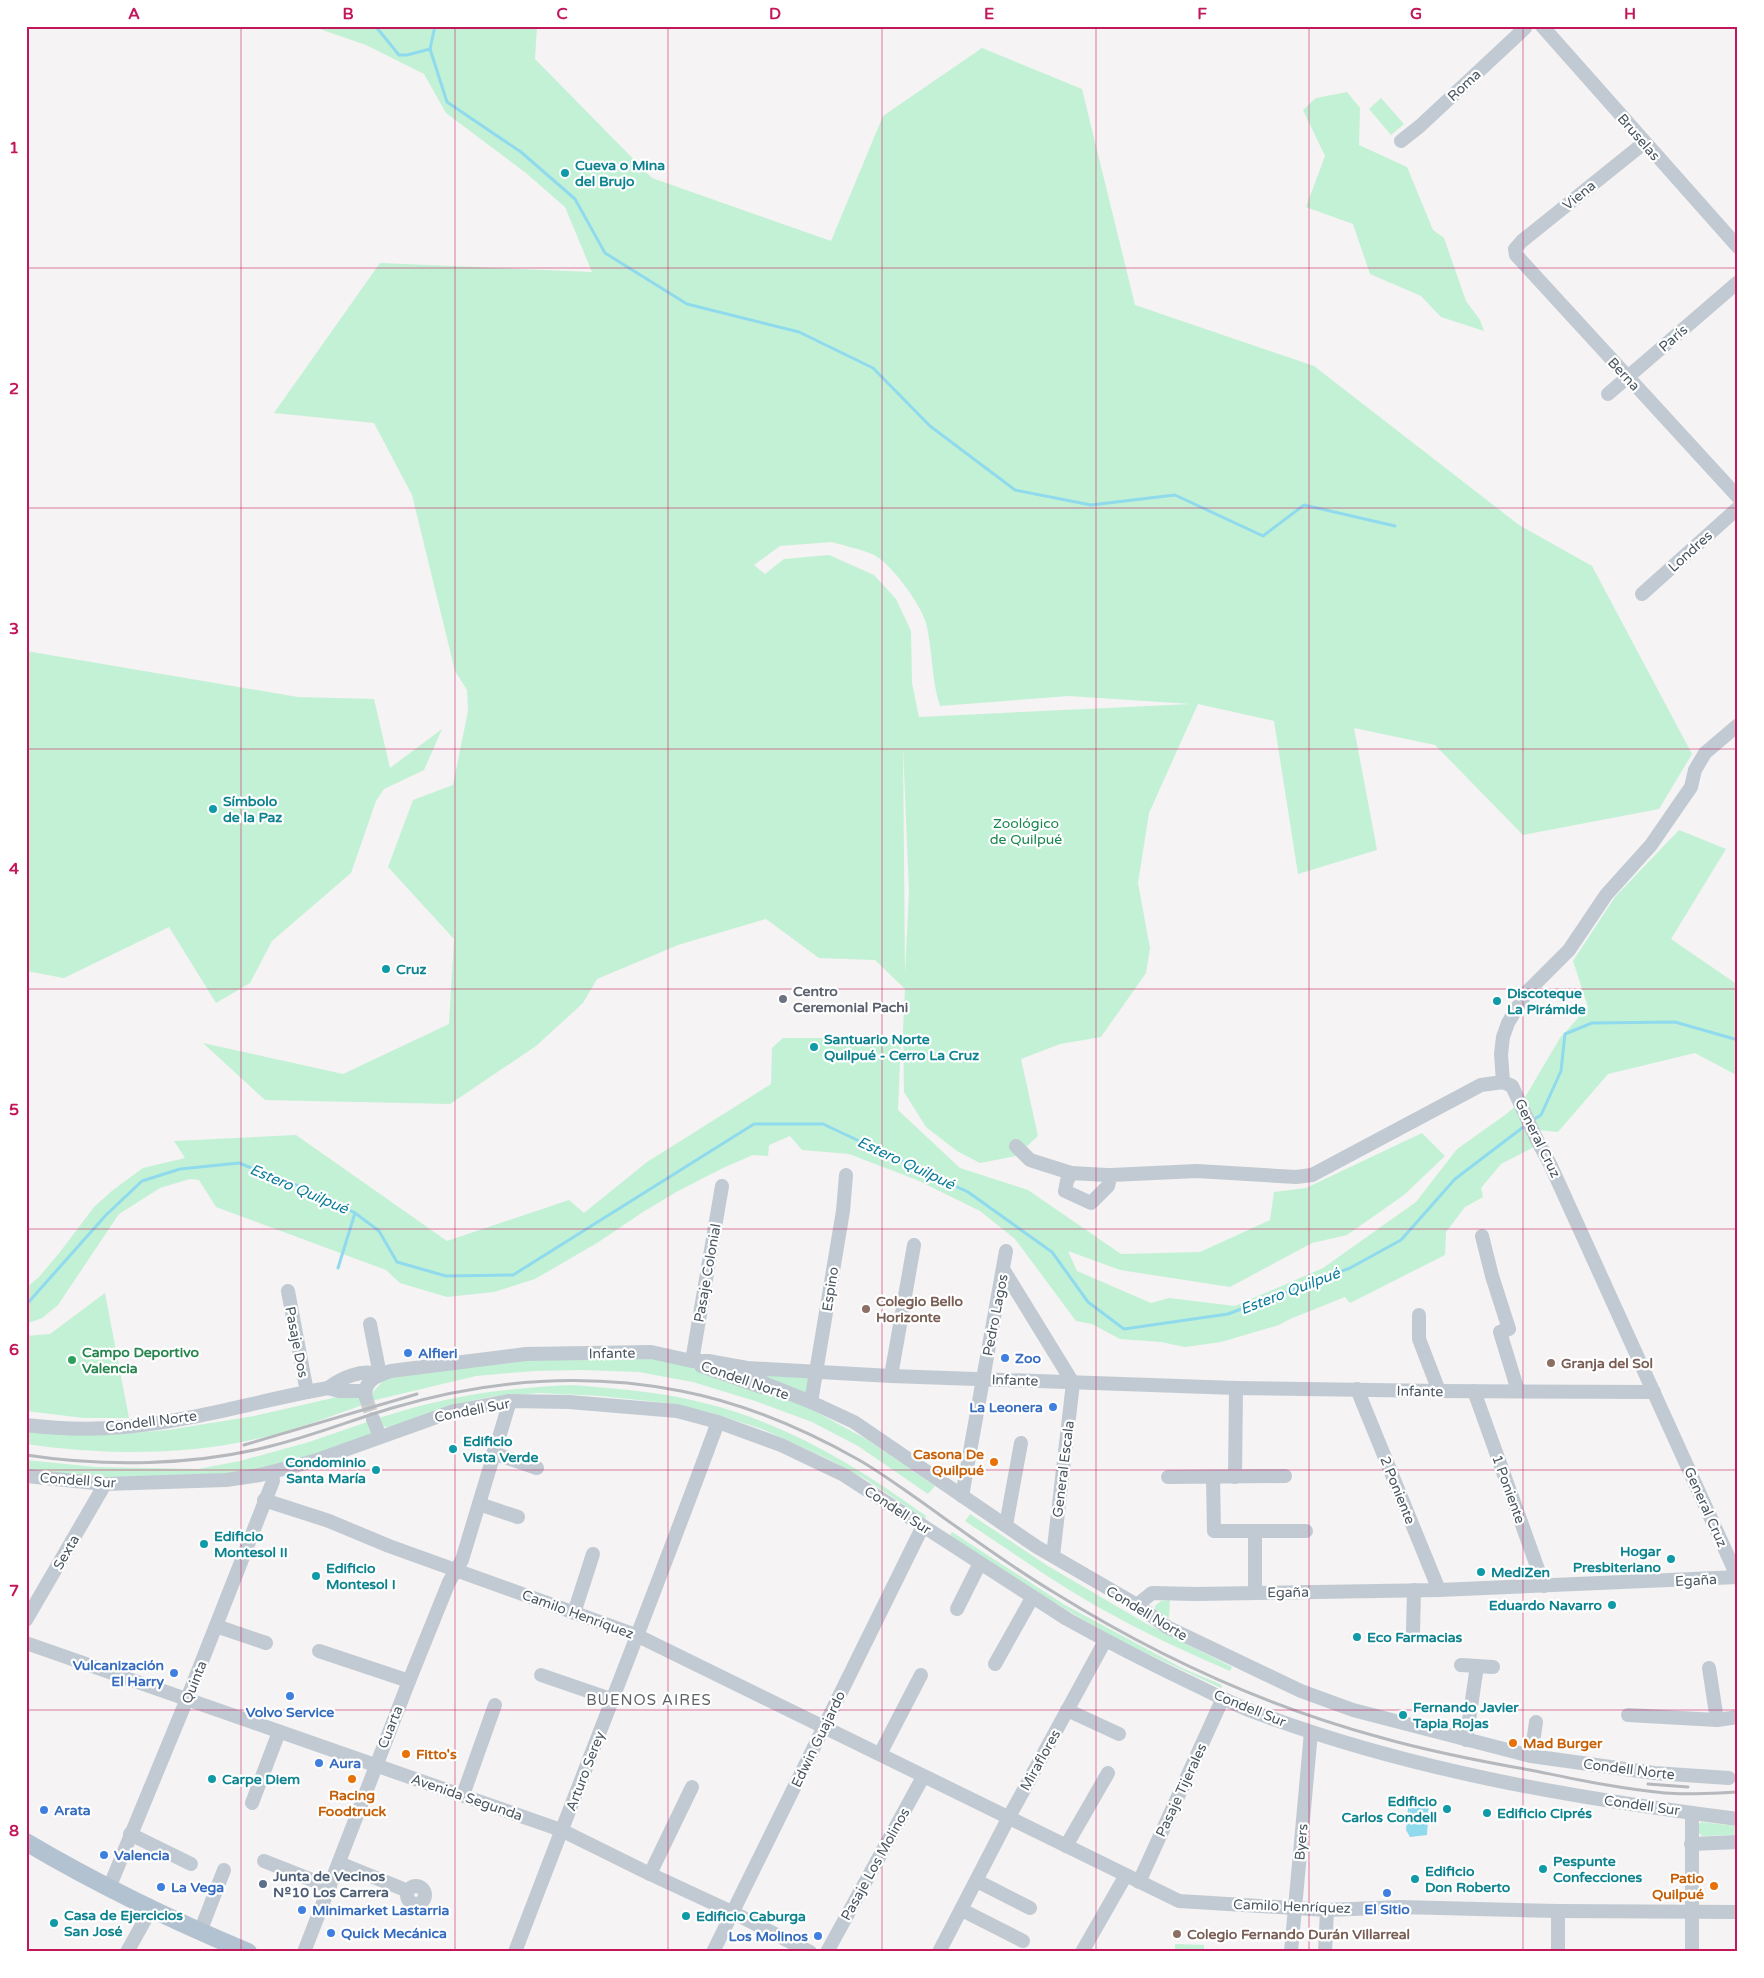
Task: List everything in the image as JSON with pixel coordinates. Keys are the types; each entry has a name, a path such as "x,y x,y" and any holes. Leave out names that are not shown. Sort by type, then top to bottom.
{"main road":[{"path":"26,1842 151,1909 248,1952"}],"street":[{"name":"Bruselas","path":"1542,26 1738,247"},
{"name":"Roma","path":"1402,141 1525,28"},
{"name":"Viena","path":"1515,249 1644,143"},
{"name":"Berna","path":"1515,249 1516,255 1521,261 1738,497"},
{"name":"París","path":"1608,394 1738,282"},
{"name":"Londres","path":"1642,594 1738,508"},
{"path":"1016,1146 1030,1160 1071,1173 1111,1175 1197,1171 1296,1177 1312,1175 1466,1092 1481,1085 1503,1082 1502,1037 1526,993 1569,950 1606,896 1651,845 1691,787 1695,770 1705,753 1737,726"},
{"name":"General Cruz","path":"1503,1082 1512,1086 1517,1094 1537,1140 1554,1172 1738,1578"},
{"path":"1071,1173 1065,1191 1091,1204 1108,1186 1111,1175"},
{"name":"Espino","path":"811,1402 843,1210 846,1175"},
{"name":"Pasaje Colonial","path":"692,1361 722,1186"},
{"path":"1482,1236 1492,1276 1509,1329 1500,1332 1518,1391"},
{"path":"891,1376 914,1245"},
{"name":"Pedro Lagos","path":"962,1496 1006,1252"},
{"path":"1004,1269 1073,1383"},
{"name":"Pasaje Dos","path":"288,1291 307,1392"},
{"path":"1419,1315 1419,1339 1440,1391"},
{"path":"370,1324 380,1375"},
{"name":"Infante","path":"274,1399 328,1388 365,1394 369,1381 380,1375 391,1371 419,1367 526,1354 650,1352 692,1361 708,1361 747,1368 891,1376 1236,1388 1654,1392"},
{"name":"Condell Norte","path":"692,1361 707,1369 784,1395 798,1397"},
{"name":"Condell Norte","path":"747,1368 748,1372 757,1380 854,1422 1053,1556 1141,1603 1168,1627 1301,1691 1353,1710 1531,1756 1654,1773 1729,1778"},
{"name":"Infante","path":"328,1388 339,1379 372,1372 380,1375"},
{"name":"General Escala","path":"1053,1556 1073,1383"},
{"path":"1235,1477 1236,1388"},
{"name":"2 Poniente","path":"1357,1390 1439,1590"},
{"name":"1 Poniente","path":"1474,1391 1544,1586"},
{"name":"Condell Norte","path":"26,1425 59,1429 124,1427 198,1416 274,1399"},
{"name":"Condell Sur","path":"26,1476 105,1484 226,1480 272,1473 314,1461 451,1412 510,1401 569,1402 677,1411 718,1422 781,1445 844,1475 1032,1598 1105,1641 1247,1709 1311,1732 1437,1768 1534,1789 1738,1819"},
{"name":"Cuarta","path":"304,1952 409,1681 455,1570 462,1560 510,1401"},
{"path":"373,1419 380,1437"},
{"name":"Arturo Serey","path":"515,1952 600,1733 636,1634 676,1538 718,1422"},
{"path":"1006,1525 1021,1443"},
{"path":"494,1453 537,1468"},
{"name":"Quinta","path":"109,1888 187,1699 273,1481 272,1473"},
{"path":"1168,1477 1285,1476"},
{"path":"1213,1477 1214,1532 1306,1531"},
{"name":"Sexta","path":"26,1620 105,1484"},
{"name":"Camilo Henríquez","path":"264,1500 329,1521 389,1546 636,1634 923,1777 1179,1900 1327,1910 1401,1907 1558,1911 1738,1912"},
{"path":"479,1504 518,1516"},
{"name":"Edwin Guajardo","path":"712,1952 923,1526"},
{"path":"1254,1531 1255,1592"},
{"path":"574,1612 592,1554"},
{"path":"957,1609 980,1563"},
{"name":"Egaña","path":"1141,1603 1152,1593 1439,1590 1738,1578"},
{"path":"1413,1633 1414,1590"},
{"path":"995,1664 1032,1598"},
{"path":"216,1626 266,1643"},
{"name":"Miraflores","path":"939,1952 1105,1641"},
{"name":"Avenida Segunda","path":"26,1643 561,1830 732,1912 810,1952"},
{"path":"319,1651 409,1681"},
{"path":"1461,1665 1493,1667"},
{"path":"1466,1740 1476,1666"},
{"path":"1709,1668 1717,1720"},
{"path":"541,1675 611,1699"},
{"path":"880,1754 920,1676"},
{"name":"Pasaje Tijerales","path":"1139,1882 1223,1698"},
{"path":"463,1795 495,1705"},
{"path":"1067,1710 1119,1734"},
{"path":"1628,1715 1717,1720 1738,1717"},
{"path":"1531,1756 1536,1722"},
{"path":"252,1803 279,1732"},
{"name":"Byers","path":"1291,1952 1311,1732"},
{"path":"1066,1846 1108,1773"},
{"name":"Pasaje Los Molinos","path":"827,1952 923,1777"},
{"path":"650,1874 692,1787"},
{"path":"1692,1813 1692,1952"},
{"path":"130,1834 191,1864"},
{"path":"1691,1844 1738,1842"},
{"path":"264,1861 330,1887"},
{"path":"339,1863 408,1892"},
{"path":"200,1932 224,1870"},
{"path":"1082,1952 1126,1875"},
{"path":"977,1880 1030,1908"},
{"path":"126,1952 151,1909"},
{"path":"962,1910 1023,1942"},
{"path":"1325,1952 1327,1910"},
{"path":"1558,1911 1558,1952"}],"green space":[{"name":"Zoológico de Quilpué","path":"311,26 537,26 535,59 652,178 831,241 883,116 982,48 1082,89 1135,305 1314,366 1519,525 1592,566 1692,754 1659,809 1523,835 1435,745 1354,728 1377,850 1298,874 1274,721 1198,704 1149,813 1138,883 1150,948 1146,973 1101,1037 1060,1044 1021,1059 1038,1136 1016,1156 980,1163 957,1151 926,1127 904,1092 903,1030 905,989 875,960 819,958 766,919 678,945 597,979 583,1003 536,1046 450,1104 265,1100 203,1043 343,1074 449,1024 454,939 388,867 413,800 453,785 468,711 467,690 455,671 412,495 374,423 274,413 380,263 592,272 565,207 526,173 446,113 424,74 366,45","holes":["832,542 867,552 879,558 904,584 926,623 935,686 940,706 1069,696 1191,704 919,717 912,683 911,631 896,599 874,575 829,555 784,559 765,574 754,565 780,546","903,746 909,892 905,974"]},
{"path":"1347,92 1360,108 1359,145 1407,167 1433,230 1444,238 1466,301 1480,320 1484,331 1441,317 1421,296 1370,274 1353,224 1306,207 1325,156 1303,110 1316,98"},
{"path":"1381,98 1404,124 1391,135 1369,109"},
{"path":"26,651 298,697 374,699 390,768 442,729 424,770 384,789 376,801 351,873 272,941 250,983 216,1003 169,927 64,978 26,971"},
{"path":"1679,830 1726,849 1671,939 1738,985 1738,1076 1695,1053 1608,1074 1558,1132 1538,1130 1534,1147 1501,1164 1481,1188 1483,1197 1465,1207 1446,1232 1445,1255 1350,1303 1345,1297 1279,1325 1221,1342 1185,1347 1161,1342 1120,1339 1092,1324 1076,1321 1015,1239 980,1211 917,1180 849,1154 802,1150 790,1136 769,1145 768,1156 753,1155 678,1191 597,1243 535,1279 494,1292 447,1297 400,1283 386,1270 216,1207 199,1180 190,1179 160,1188 119,1214 58,1305 42,1318 26,1324 26,1288 39,1277 60,1252 94,1207 113,1190 143,1168 185,1158 174,1141 296,1135 447,1241 569,1200 584,1213 647,1162 771,1084 772,1048 783,1038 901,1038 898,1110 960,1168 1028,1190 1121,1254 1200,1252 1270,1220 1274,1192 1306,1188 1422,1133 1445,1156 1404,1195 1347,1235 1312,1243 1230,1287 1120,1270 1068,1251 1077,1271 1151,1303 1169,1298 1235,1306 1323,1268 1416,1202 1457,1149 1524,1099 1560,1038 1588,1007 1573,961 1615,897"},
{"name":"Campo Deportivo Valencia","path":"105,1293 129,1418 84,1418 26,1411 26,1336 50,1334"},
{"path":"649,1357 705,1370 805,1406 866,1439 935,1486 928,1494 858,1446 812,1422 755,1401 693,1382 639,1372 534,1371 476,1376 371,1401 373,1392 386,1378 535,1359"},
{"path":"767,1375 810,1377 808,1395 766,1381"},
{"path":"573,1385 675,1397 708,1404 767,1423 849,1465 901,1498 926,1516 925,1519 867,1480 832,1461 762,1429 712,1413 667,1403 600,1396 538,1393 490,1397 461,1403 389,1428 380,1425 376,1419 464,1396 518,1389"},
{"path":"357,1394 365,1404 284,1432 227,1445 170,1451 113,1452 26,1444 26,1431 120,1434 168,1430 254,1416"},
{"path":"370,1421 371,1436 258,1472 118,1480 26,1471 26,1460 96,1467 198,1469 240,1461 309,1442"},
{"path":"970,1514 1048,1566 1147,1624 1232,1667 1230,1671 1139,1629 1072,1592 965,1521"},
{"path":"952,1532 1065,1605 1182,1668 1222,1685 1221,1688 1114,1638 1018,1581 950,1535"},
{"path":"1170,1600 1169,1618 1155,1610 1155,1606 1161,1601"},
{"path":"1701,1822 1738,1826 1738,1835 1702,1836 1698,1832 1697,1827"},
{"path":"1175,1944 1204,1945 1204,1952 1175,1952"}],"water":[{"path":"1418,1802 1429,1802 1427,1835 1410,1837 1406,1830 1408,1808"}],"waterway":[{"path":"435,26 430,49 447,102 521,152 575,199 605,253 687,304 799,332 873,368 930,426 1015,490 1091,505 1175,495 1263,536 1304,505 1395,526"},
{"path":"377,28 399,55 407,55 430,49"},
{"name":"Estero Quilpué","path":"1531,1121 1541,1115 1561,1071 1565,1034 1592,1023 1675,1022 1738,1040"},
{"name":"Estero Quilpué","path":"26,1305 106,1215 142,1181 180,1169 239,1163 309,1190 355,1213 379,1231 397,1262 446,1276 513,1275 754,1124 823,1124 968,1192 1052,1252 1088,1302 1124,1329 1228,1314 1350,1268 1401,1240 1455,1179 1526,1125"},
{"path":"338,1268 355,1213"}],"tunnel":[{"path":"366,1398 373,1419"}],"railway":[{"path":"26,1455 117,1463 211,1458 242,1453 286,1442 427,1398 499,1385 535,1382 608,1382 645,1385 681,1391 727,1402 773,1418 817,1438 859,1460 1020,1571 1093,1616 1171,1658 1212,1677 1294,1710 1416,1747 1598,1783 1674,1794 1738,1792"},
{"path":"244,1445 417,1394"},
{"path":"1648,1784 1688,1787"}],"place":[{"name":"Cueva o Mina del Brujo","path":"565,173"},
{"name":"Símbolo de la Paz","path":"213,809"},
{"name":"Cruz","path":"386,969"},
{"name":"Centro Ceremonial Pachi","path":"783,999"},
{"name":"Discoteque La Pirámide","path":"1497,1001"},
{"name":"Santuario Norte Quilpué - Cerro La Cruz","path":"814,1047"},
{"name":"Colegio Bello Horizonte","path":"866,1309"},
{"name":"Alfieri","path":"408,1353"},
{"name":"Zoo","path":"1005,1358"},
{"name":"Campo Deportivo Valencia","path":"72,1360"},
{"name":"Granja del Sol","path":"1551,1363"},
{"name":"La Leonera","path":"1053,1407"},
{"name":"Edificio Vista Verde","path":"453,1449"},
{"name":"Casona De Quilpué","path":"994,1462"},
{"name":"Condominio Santa María","path":"376,1470"},
{"name":"Edificio Montesol II","path":"204,1544"},
{"name":"Hogar Presbiteriano","path":"1671,1559"},
{"name":"MediZen","path":"1481,1572"},
{"name":"Edificio Montesol I","path":"316,1576"},
{"name":"Eduardo Navarro","path":"1612,1605"},
{"name":"Eco Farmacias","path":"1357,1637"},
{"name":"Vulcanización El Harry","path":"174,1673"},
{"name":"Volvo Service","path":"290,1696"},
{"name":"Fernando Javier Tapia Rojas","path":"1403,1715"},
{"name":"Mad Burger","path":"1513,1743"},
{"name":"Fitto's","path":"406,1754"},
{"name":"Aura","path":"319,1763"},
{"name":"Carpe Diem","path":"212,1779"},
{"name":"Racing Foodtruck","path":"352,1779"},
{"name":"Edificio Carlos Condell","path":"1447,1809"},
{"name":"Arata","path":"44,1810"},
{"name":"Edificio Ciprés","path":"1487,1813"},
{"name":"Valencia","path":"104,1855"},
{"name":"Pespunte Confecciones","path":"1543,1869"},
{"name":"Edificio Don Roberto","path":"1415,1879"},
{"name":"Junta de Vecinos Nº10 Los Carrera","path":"263,1884"},
{"name":"Patio Quilpué","path":"1714,1886"},
{"name":"La Vega","path":"161,1887"},
{"name":"El Sitio","path":"1387,1893"},
{"name":"Minimarket Lastarria","path":"302,1910"},
{"name":"Edificio Caburga","path":"686,1916"},
{"name":"Casa de Ejercicios San José","path":"54,1923"},
{"name":"Quick Mecánica","path":"331,1933"},
{"name":"Colegio Fernando Durán Villarreal","path":"1177,1934"},
{"name":"Los Molinos","path":"818,1936"}],"district":[{"name":"BUENOS AIRES","path":"649,1700"}]}
